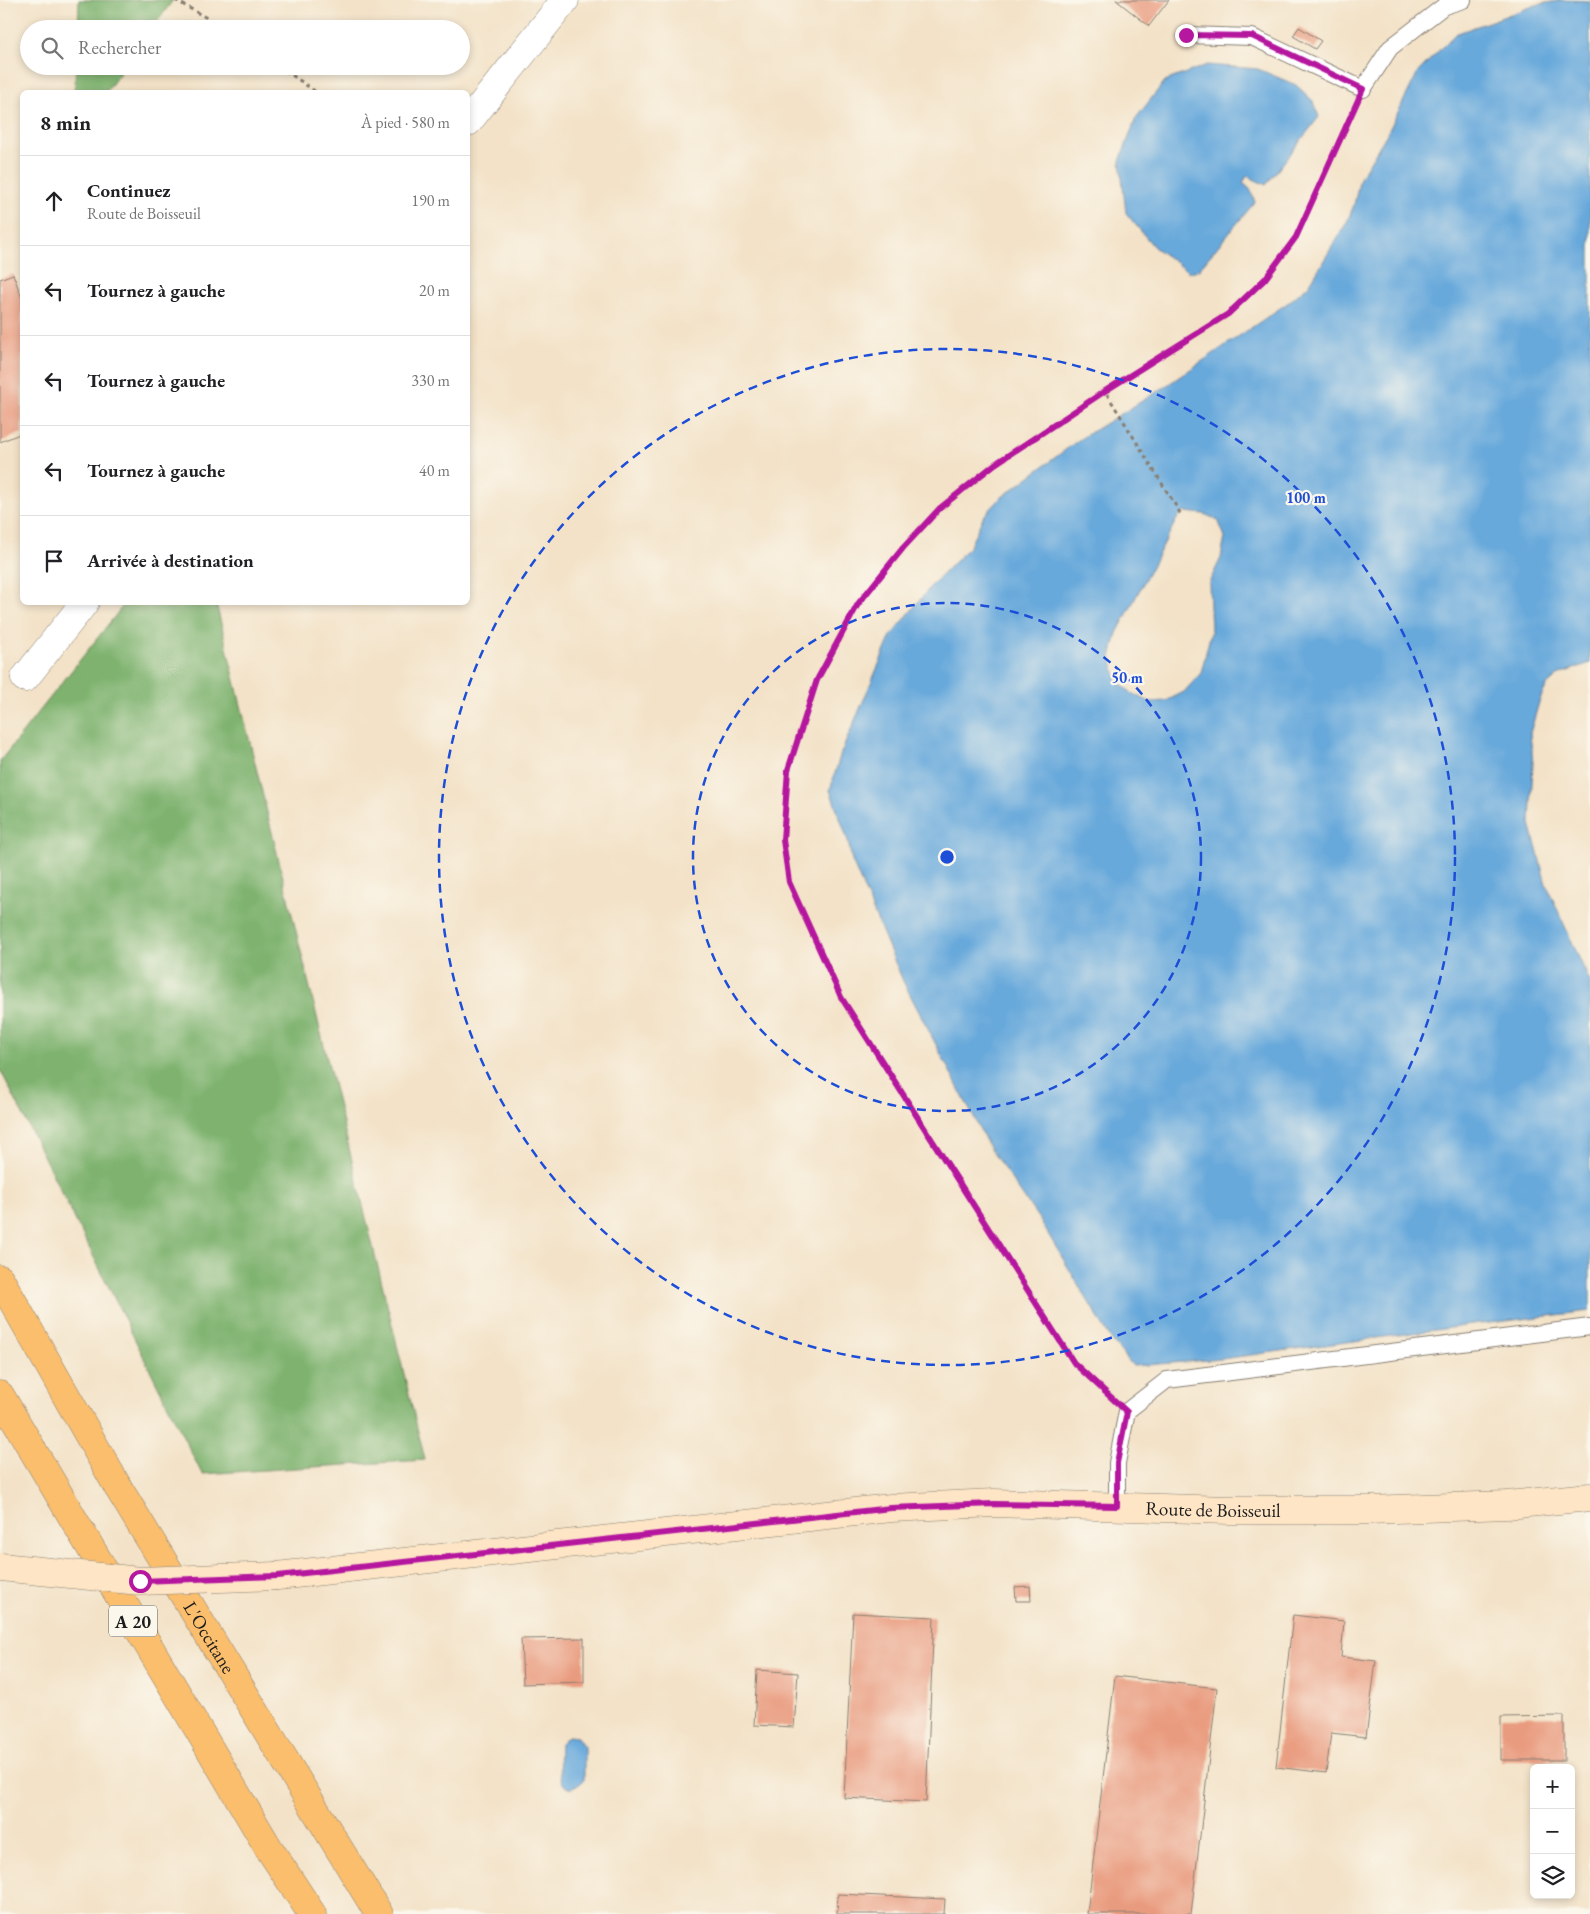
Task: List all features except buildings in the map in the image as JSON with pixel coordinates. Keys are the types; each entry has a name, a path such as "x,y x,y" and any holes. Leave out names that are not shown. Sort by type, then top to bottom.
{"highway":[{"name":"L'Occitane","path":"0,1279 119,1488 379,1914"},
{"name":"A 20","path":"0,1395 268,1847 312,1914"}],"main road":[{"name":"Route de Boisseuil","path":"0,1567 140,1581 278,1576 891,1508 994,1504 1229,1510 1368,1510 1507,1505 1590,1497"}],"street":[{"path":"470,119 565,0"},
{"path":"25,678 83,605"}],"lane":[{"path":"1186,35 1252,36 1363,89 1390,48 1444,6 1463,0"},
{"path":"1117,1506 1117,1463 1127,1412 1167,1380 1590,1327"}],"path":[{"path":"176,0 210,20"},
{"path":"291,75 313,90"},
{"path":"1127,1412 1074,1363 841,997 789,882 783,840 788,770 817,680 858,604 903,548 940,508 995,464 1105,391 1228,314 1265,279 1296,237 1363,89"},
{"path":"1105,391 1182,516"}],"green space":[{"path":"79,0 173,0 159,20 78,20"},
{"path":"75,75 118,75 107,90 74,90"},
{"path":"124,605 216,605 425,1460 202,1474 0,1069 0,761"}],"water":[{"path":"1562,0 1590,1 1590,663 1560,674 1547,685 1540,699 1530,733 1533,763 1530,823 1546,884 1590,982 1590,1311 1222,1359 1133,1366 1112,1341 1041,1222 989,1147 903,981 852,861 848,841 830,790 841,753 891,636 931,586 970,546 983,517 1002,497 1080,439 1160,390 1289,302 1309,285 1347,222 1354,205 1360,178 1388,132 1418,72 1455,34 1536,5","holes":["1184,512 1204,514 1218,520 1225,537 1221,558 1209,583 1211,632 1201,673 1184,692 1166,701 1150,702 1133,694 1117,681 1111,657 1117,633 1178,517"]},
{"path":"1207,65 1258,69 1296,85 1313,101 1319,117 1266,185 1247,176 1243,183 1250,189 1255,202 1198,270 1189,272 1154,247 1126,213 1120,161 1136,118 1165,81"},
{"path":"568,1736 577,1737 584,1747 584,1780 575,1787 568,1788 564,1785 561,1778 559,1760 560,1744"}],"route":[{"path":"140,1581 278,1576 891,1508 994,1504 1117,1506 1117,1463 1127,1412 1074,1363 841,997 789,882 783,840 788,770 817,680 858,604 903,548 940,508 995,464 1105,391 1228,314 1265,279 1296,237 1363,89 1252,36 1186,35"}]}
